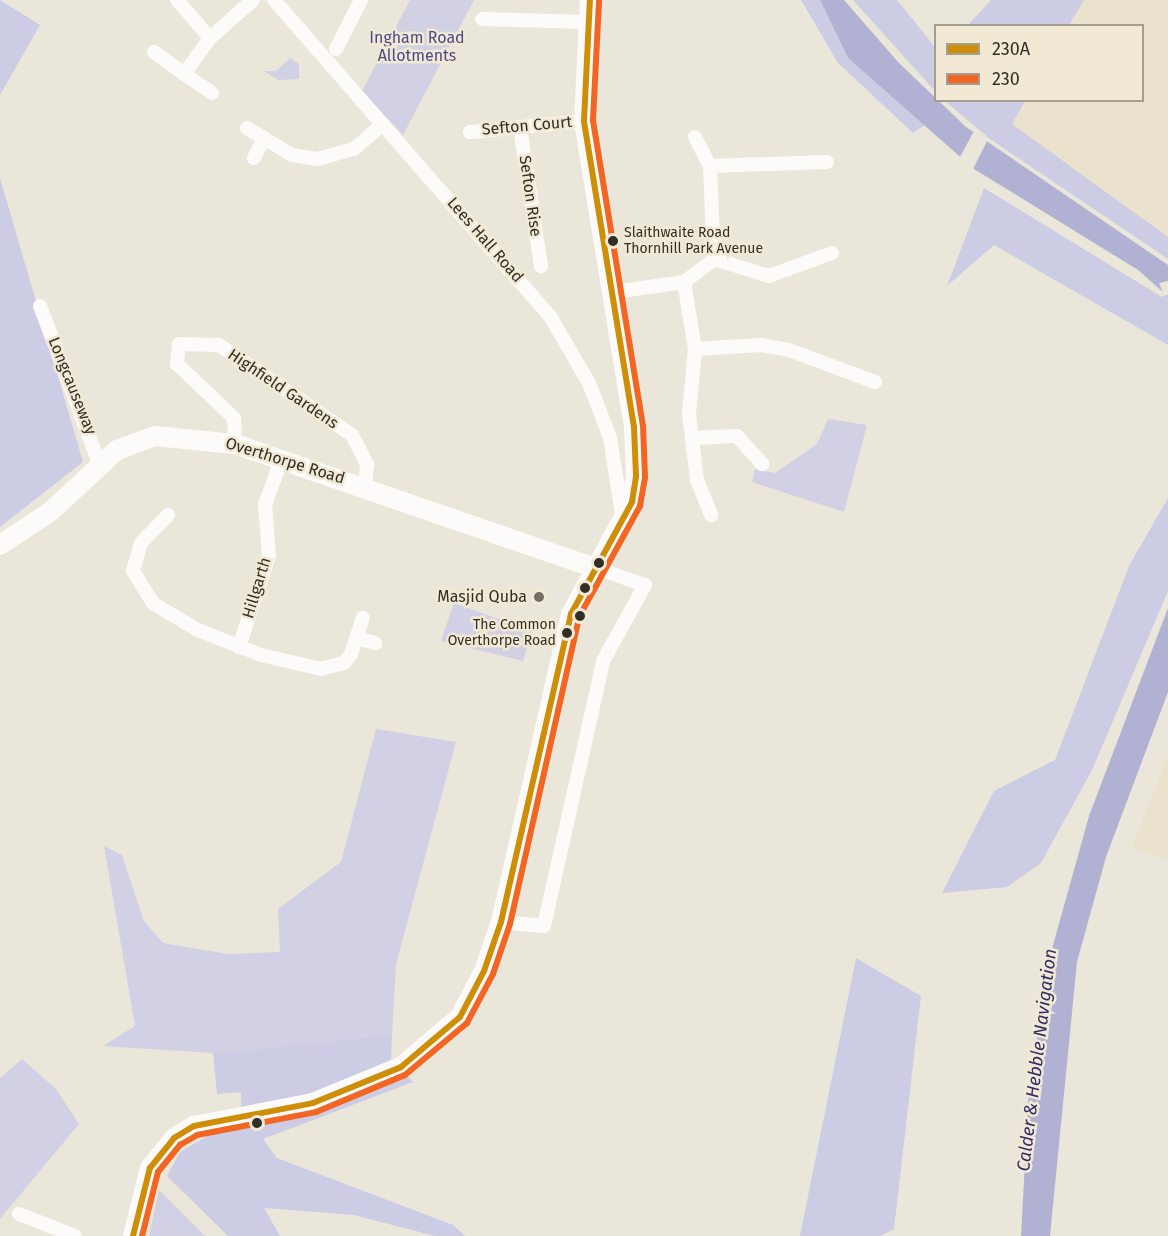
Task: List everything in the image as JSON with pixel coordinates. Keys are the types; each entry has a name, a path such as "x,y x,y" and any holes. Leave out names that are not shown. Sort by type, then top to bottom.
{"main road":[{"path":"134,1236 138,1204 157,1155 194,1126 313,1103 400,1067 460,1017 501,922 559,661 593,567 623,520 634,493 634,437 614,292 584,121 586,22 590,0"},
{"name":"Overthorpe Road","path":"0,545 50,512 117,450 155,436 235,444 365,486 593,567"}],"street":[{"path":"177,0 210,38"},
{"path":"184,74 210,38 253,0"},
{"name":"Lees Hall Road","path":"274,0 551,318 589,383 610,438 623,520"},
{"path":"336,49 361,0"},
{"path":"482,19 586,22"},
{"path":"154,52 212,93"},
{"name":"Sefton Court","path":"470,132 584,121"},
{"path":"247,128 263,140 300,157 327,158 354,149 383,124"},
{"name":"Sefton Rise","path":"520,127 541,266"},
{"path":"695,136 710,166 714,259"},
{"path":"254,158 263,140"},
{"path":"710,166 827,162"},
{"path":"714,259 770,276 832,253"},
{"path":"614,292 684,282 714,259"},
{"path":"684,282 695,349 688,397 697,480 711,514"},
{"name":"Longcauseway","path":"40,306 100,466"},
{"name":"Highfield Gardens","path":"235,444 234,418 177,364 179,344 219,345 352,435 367,465 365,486"},
{"path":"695,349 761,345 789,350 875,382"},
{"path":"694,438 737,436 762,464"},
{"name":"Hillgarth","path":"239,647 269,555 265,504 282,459"},
{"path":"168,515 141,543 133,571 154,604 239,647 327,669 344,663 357,638 363,618"},
{"path":"501,922 544,926 603,661 645,585 593,567"},
{"path":"357,638 375,643"},
{"path":"19,1214 75,1236"}],"shaded area":[{"path":"0,0 40,25 0,95"},
{"path":"801,0 820,0 848,58 925,125 913,133 838,63"},
{"path":"853,0 897,0 934,46 934,90"},
{"path":"991,0 1084,0 1070,24 969,24"},
{"path":"1084,0 1168,0 1168,237 1011,124 1024,102 1144,102 1144,24 1070,24"},
{"path":"946,102 1024,102 1012,124 1168,237 1168,259 990,139"},
{"path":"0,178 83,462 0,527"},
{"path":"984,188 1162,297 1168,294 1168,345 994,245 947,286"},
{"path":"1168,498 1168,591 1093,768 1041,863 1007,887 942,893 994,791 1055,760 1129,566"},
{"path":"1168,755 1168,861 1132,847"},
{"path":"856,958 921,996 894,1229 880,1236 800,1236"},
{"path":"392,1035 391,1060 308,1094 241,1110 241,1092 217,1094 213,1053"},
{"path":"404,1073 413,1082 263,1139 277,1158 453,1225 465,1236 435,1236 354,1215 264,1208 280,1236 228,1236 167,1176 180,1152 211,1134 308,1109"}],"green space":[{"name":"Ingham Road Allotments","path":"410,0 474,0 403,135 362,91"},
{"path":"290,58 299,64 299,79 278,80 264,71 276,71"},
{"path":"828,419 867,425 844,512 752,482 755,469 775,473 817,444"},
{"path":"454,603 532,631 523,661 441,641"},
{"path":"376,729 456,742 396,964 392,1035 213,1053 103,1046 135,1026 104,846 122,855 144,921 163,943 228,954 280,952 278,909 341,862"},
{"path":"22,1059 56,1089 79,1124 0,1219 0,1078"},
{"path":"159,1190 205,1236 149,1236"}],"water":[{"path":"820,0 844,0 898,62 934,96 934,102 940,102 966,127 1168,265 1168,281 1159,283 1163,292 1138,270 974,169 848,58"},
{"name":"Calder & Hebble Navigation","path":"1168,608 1168,692 1106,857 1077,962 1050,1236 1021,1236 1029,1088 1050,956 1089,816"}],"pier":[{"path":"975,129 988,139 972,171 959,159"}],"transit line":[{"name":"230A","path":"133,1236 150,1168 174,1138 194,1126 313,1103 401,1067 460,1017 484,971 501,922 571,614 632,502 636,476 634,427 584,121 590,0"},
{"name":"230","path":"142,1236 158,1172 180,1145 197,1135 316,1112 405,1075 467,1023 493,974 510,924 579,617 640,506 645,477 643,426 593,120 599,0"}],"place":[{"name":"Slaithwaite Road Thornhill Park Avenue","path":"613,241"},
{"name":"Masjid Quba","path":"539,597"},
{"name":"The Common Overthorpe Road","path":"567,633"}]}
